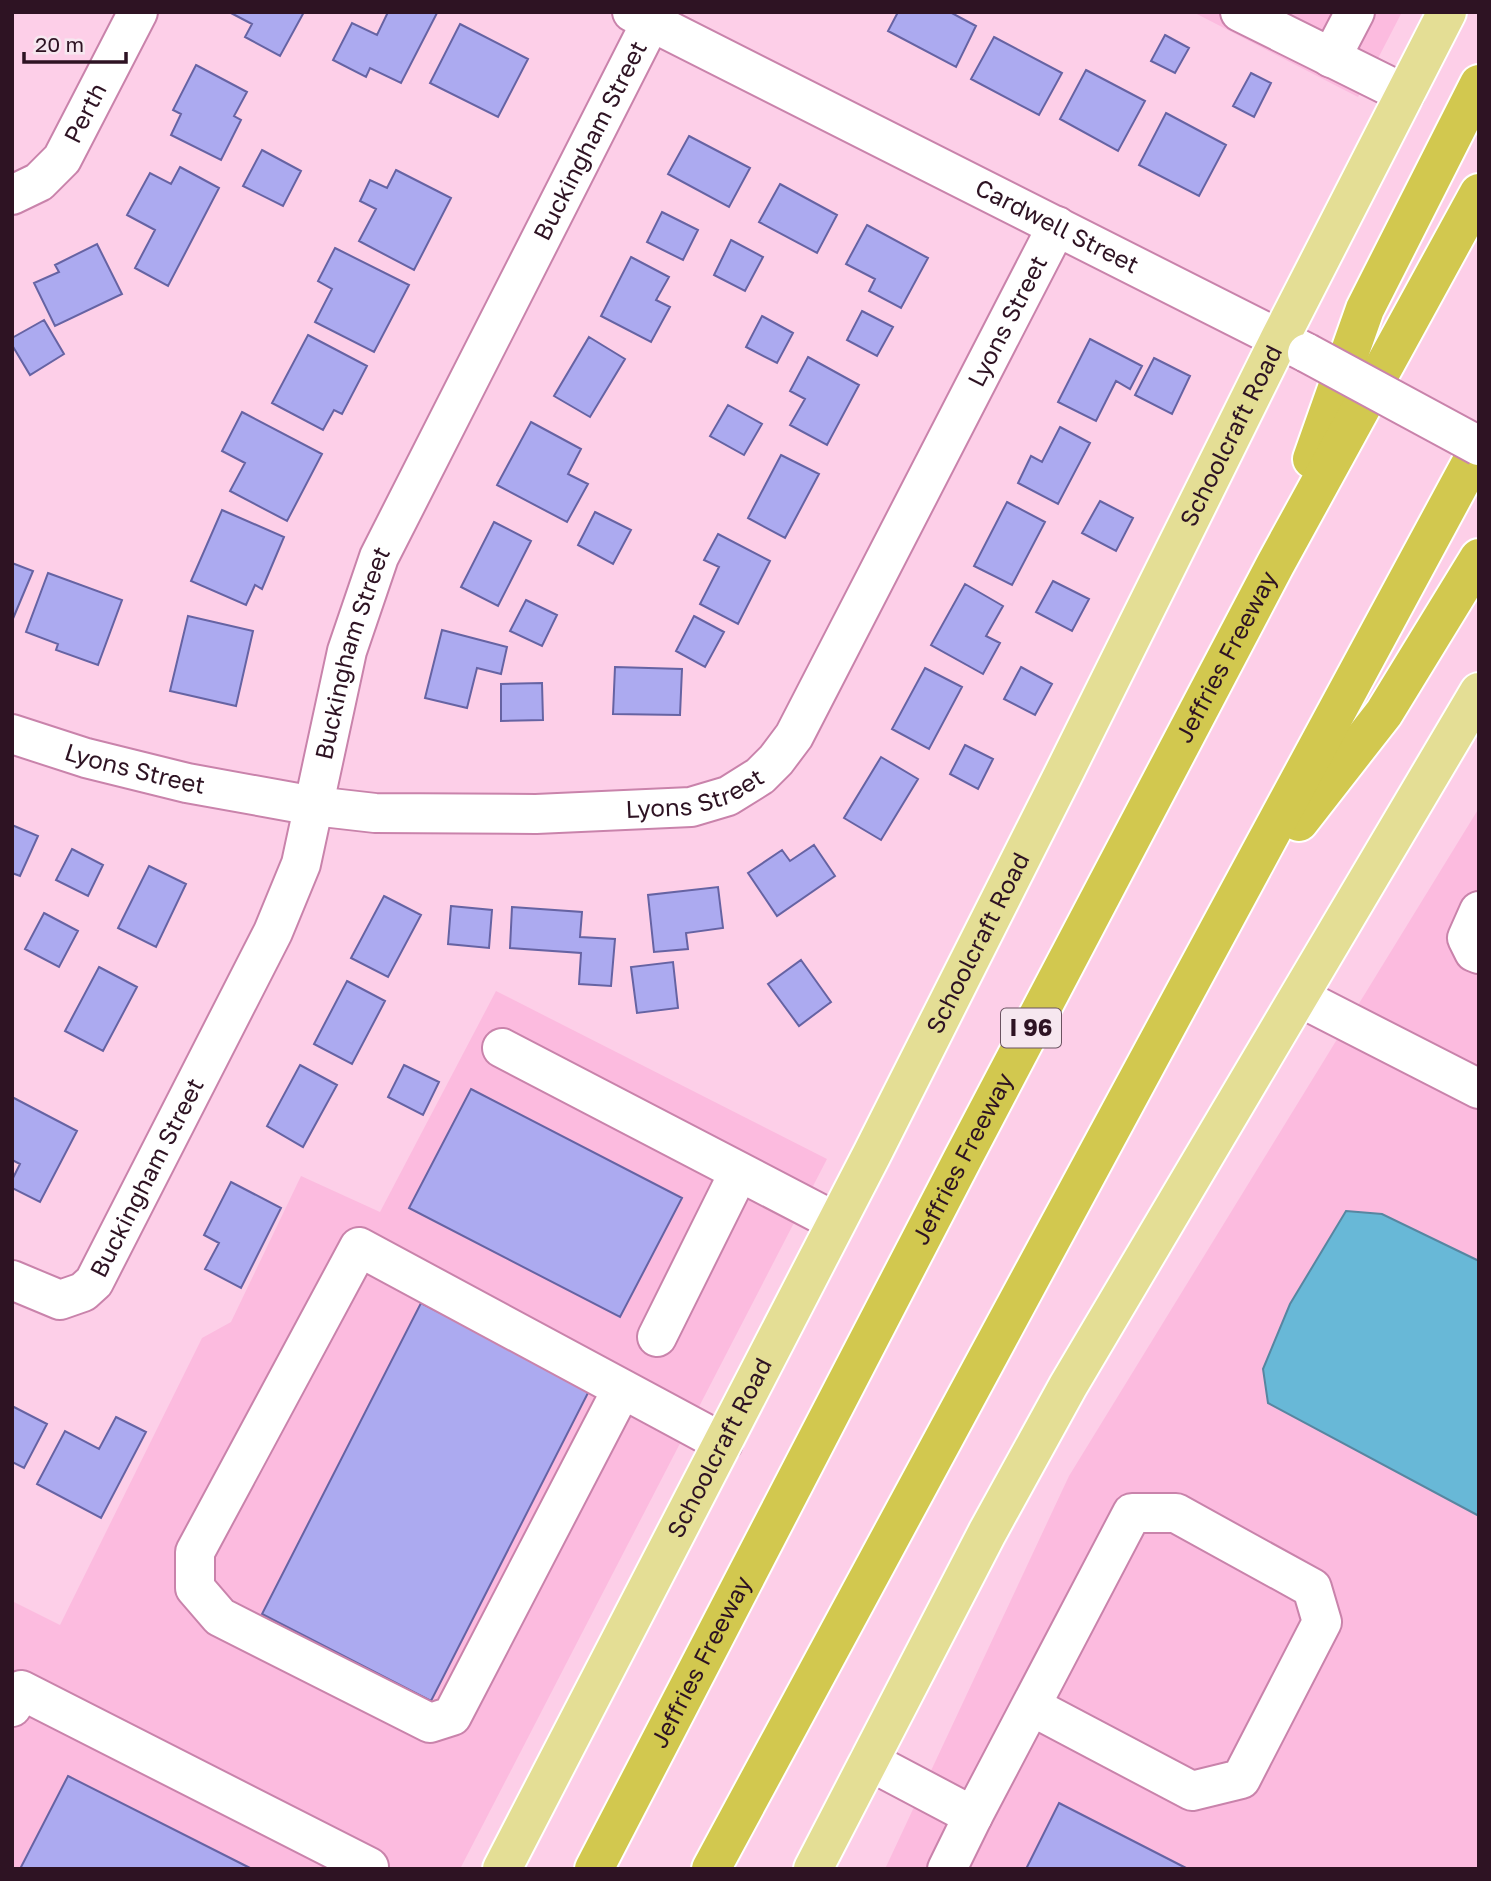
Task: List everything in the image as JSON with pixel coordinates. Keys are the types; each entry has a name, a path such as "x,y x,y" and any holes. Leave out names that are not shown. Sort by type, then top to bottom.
{"highway":[{"path":"1275,565 1364,309 1479,84"},
{"name":"Jeffries Freeway","path":"594,1869 1275,565 1479,193"},
{"path":"711,1869 1082,1181 1230,913 1479,447"},
{"path":"1230,913 1384,713 1479,558"}],"main road":[{"name":"Schoolcraft Road","path":"502,1869 723,1443 1071,760 1293,345 1405,94 1447,12"},
{"path":"813,1869 987,1533 1068,1386 1479,692"}],"street":[{"name":"Perth","path":"12,195 38,182 62,159 138,12"},
{"path":"1331,58 1355,12"},
{"name":"Cardwell Street","path":"647,15 1293,345 1479,447"},
{"name":"Buckingham Street","path":"12,1280 60,1300 83,1293 94,1282 274,932 301,864 347,651 379,557 647,15"},
{"path":"1251,15 1405,94"},
{"name":"Lyons Street","path":"12,734 86,758 187,783 314,806 375,813 536,814 691,807 728,796 760,776 794,736 1057,226"},
{"path":"1479,911 1467,938 1479,954"},
{"path":"1299,997 1479,1089"},
{"path":"502,1048 836,1222"},
{"path":"657,1337 739,1172"},
{"path":"622,1389 452,1716 430,1723 220,1617 195,1588 195,1552 359,1247 723,1443"},
{"path":"947,1869 973,1816 1132,1513 1176,1513 1312,1588 1322,1622 1241,1779 1192,1791 1031,1706"},
{"path":"12,1707 21,1690 370,1868"},
{"path":"869,1761 973,1816"}],"shaded area":[{"path":"1193,12 1402,12 1358,97"},
{"path":"1479,808 1479,1869 885,1869 1069,1476"},
{"path":"496,991 827,1159 460,1869 12,1869 12,1601 60,1625 202,1338 231,1322 301,1176 380,1212"}],"water":[{"path":"1346,1211 1382,1214 1479,1261 1479,1516 1268,1403 1263,1369 1290,1304"}],"building":[{"path":"229,12 304,12 280,56 245,37 252,24"},
{"path":"388,12 437,13 401,83 370,68 366,77 333,60 352,23 377,35"},
{"path":"898,12 950,12 976,26 956,67 888,31"},
{"path":"460,24 528,59 498,117 430,83"},
{"path":"1165,35 1189,48 1175,73 1151,61"},
{"path":"994,37 1062,73 1039,115 971,79"},
{"path":"196,65 247,92 234,116 241,120 221,160 171,135 181,114 173,110"},
{"path":"1086,70 1145,101 1118,151 1060,119"},
{"path":"1251,73 1271,83 1254,117 1233,106"},
{"path":"1166,113 1226,145 1199,196 1139,165"},
{"path":"689,136 750,168 729,207 668,174"},
{"path":"262,150 301,171 283,206 243,186"},
{"path":"180,167 219,188 168,286 135,268 155,230 127,215 150,173 171,184"},
{"path":"396,170 451,198 414,270 359,241 376,209 360,201 370,180 387,188"},
{"path":"780,184 837,215 817,253 759,222"},
{"path":"662,212 698,230 683,260 647,242"},
{"path":"867,225 928,258 901,308 869,291 875,279 846,264"},
{"path":"731,240 763,257 745,291 714,275"},
{"path":"97,244 122,294 55,326 34,283 59,272 55,265"},
{"path":"335,248 409,285 374,352 315,322 332,289 318,281"},
{"path":"631,257 669,277 656,300 670,307 651,342 601,316"},
{"path":"862,311 893,327 877,356 847,340"},
{"path":"762,316 793,333 777,363 746,347"},
{"path":"44,320 64,354 30,375 12,345 12,338"},
{"path":"308,335 367,366 342,414 334,410 323,430 272,403"},
{"path":"589,337 625,359 590,417 554,396"},
{"path":"1090,339 1142,366 1130,389 1116,381 1096,421 1058,402"},
{"path":"808,357 859,385 827,445 790,425 805,399 790,391"},
{"path":"1154,358 1190,376 1172,414 1135,395"},
{"path":"728,405 762,424 744,455 710,436"},
{"path":"242,412 322,454 287,521 230,491 245,463 222,451"},
{"path":"531,422 581,449 568,474 588,484 567,522 497,485"},
{"path":"1060,427 1090,443 1058,504 1018,483 1031,456 1042,462"},
{"path":"781,455 819,474 785,538 748,518"},
{"path":"1100,501 1133,518 1116,551 1082,533"},
{"path":"1007,502 1045,522 1012,585 974,566"},
{"path":"222,510 284,537 262,589 255,585 246,605 191,581"},
{"path":"595,512 631,530 613,564 578,545"},
{"path":"494,522 531,541 498,606 461,587"},
{"path":"718,534 770,561 738,624 700,604 719,567 704,560"},
{"path":"12,563 33,571 12,621"},
{"path":"48,573 122,600 98,665 56,650 58,644 26,632"},
{"path":"1053,581 1089,599 1072,631 1036,612"},
{"path":"965,584 1003,606 986,636 1000,643 983,674 931,645"},
{"path":"526,600 557,615 542,646 510,631"},
{"path":"188,616 253,631 236,706 170,691"},
{"path":"694,616 724,632 705,667 676,651"},
{"path":"442,630 507,647 501,674 477,668 467,708 425,698"},
{"path":"615,667 682,669 680,715 613,714"},
{"path":"1021,667 1052,684 1035,715 1004,699"},
{"path":"925,668 962,687 929,749 892,729"},
{"path":"542,683 543,720 501,721 501,684"},
{"path":"965,745 993,759 978,789 950,774"},
{"path":"881,757 918,779 881,840 844,818"},
{"path":"12,825 38,836 20,876 12,873"},
{"path":"814,845 835,876 777,916 748,873 782,850 790,861"},
{"path":"72,849 103,865 88,896 56,880"},
{"path":"149,866 186,884 156,947 118,928"},
{"path":"718,887 723,928 686,933 688,949 654,952 648,895"},
{"path":"384,896 421,915 388,977 351,958"},
{"path":"451,906 492,910 489,948 448,944"},
{"path":"512,907 582,912 580,937 615,939 611,986 579,984 581,953 510,948"},
{"path":"44,913 78,931 59,967 25,949"},
{"path":"801,960 831,1002 799,1026 768,984"},
{"path":"673,962 678,1008 637,1013 631,967"},
{"path":"99,967 137,987 103,1051 65,1031"},
{"path":"347,981 385,1001 352,1064 314,1044"},
{"path":"300,1065 337,1085 303,1147 267,1126"},
{"path":"404,1065 439,1082 423,1115 388,1097"},
{"path":"471,1089 682,1198 620,1317 409,1208"},
{"path":"12,1097 77,1131 40,1202 12,1188 12,1180 20,1164 12,1160"},
{"path":"231,1182 281,1208 241,1288 205,1269 219,1243 204,1235"},
{"path":"421,1303 590,1389 431,1701 262,1614"},
{"path":"12,1406 47,1424 24,1468 12,1462"},
{"path":"116,1417 146,1432 101,1518 37,1484 65,1431 99,1449"},
{"path":"68,1776 252,1869 20,1869"},
{"path":"1059,1803 1188,1869 1026,1869"}]}
